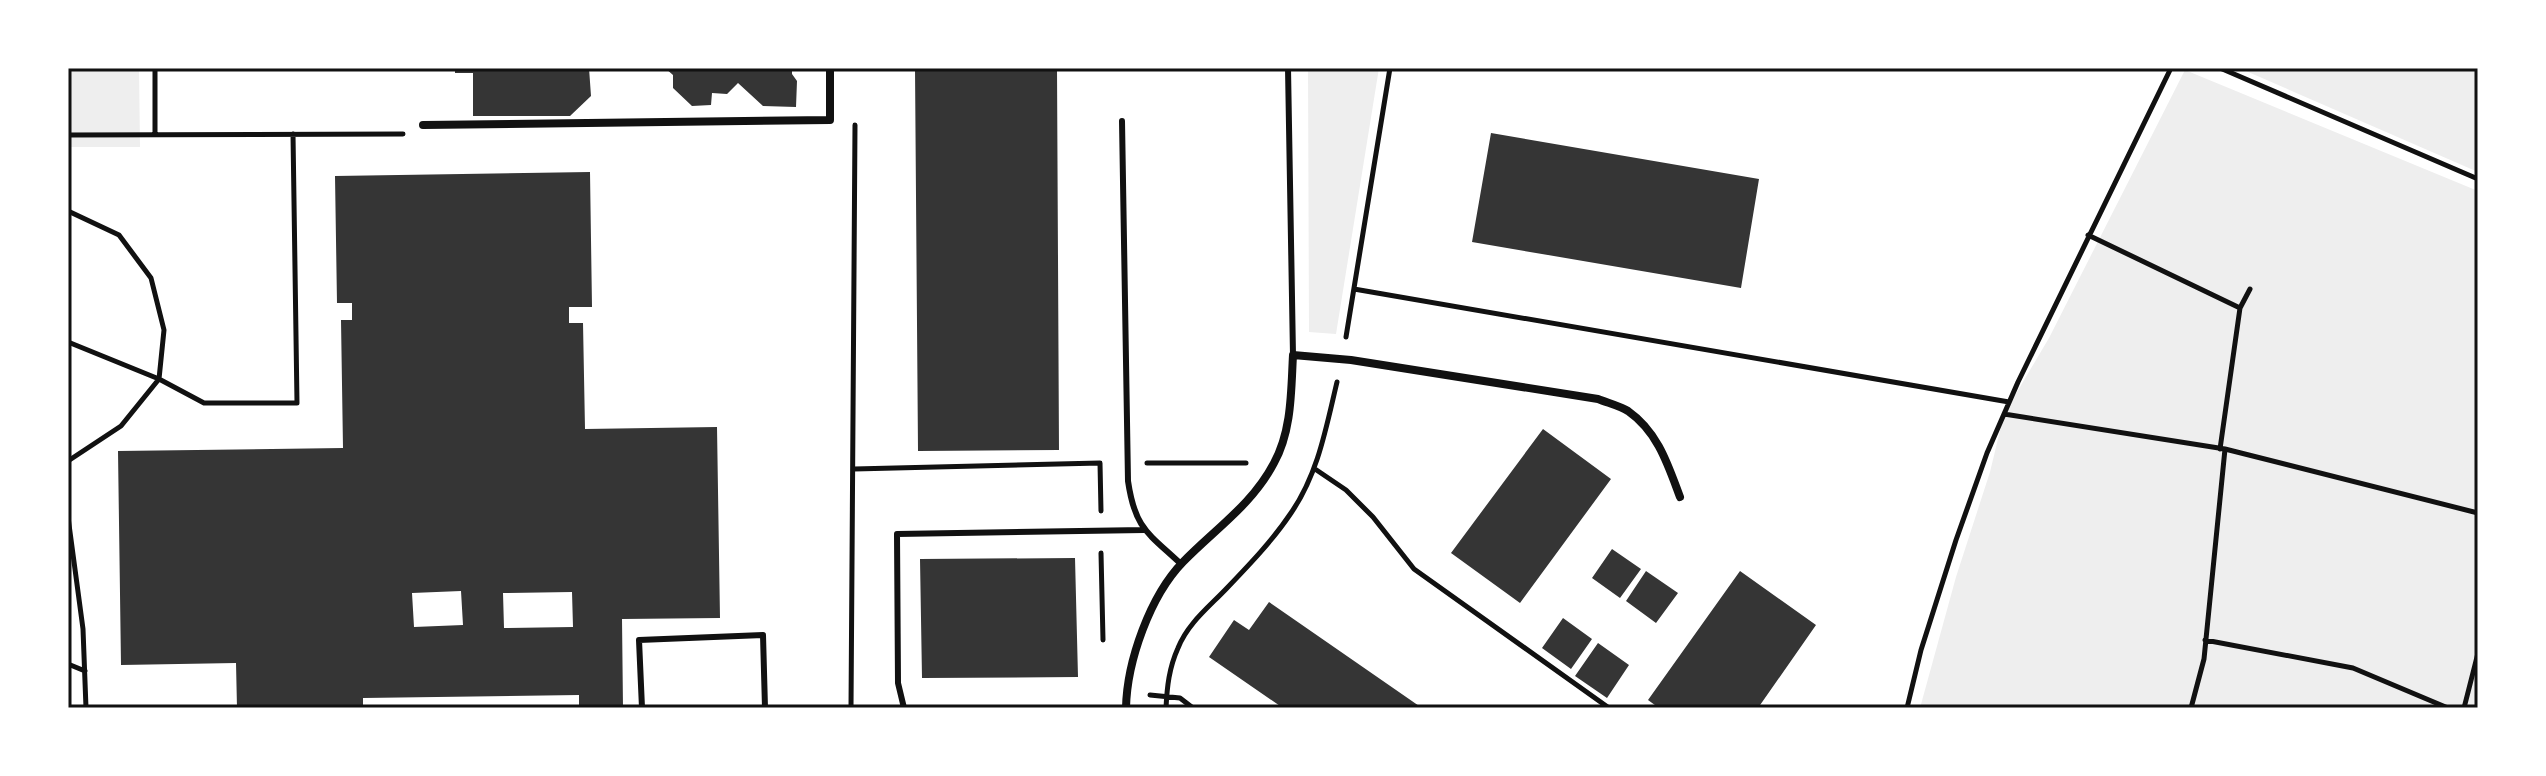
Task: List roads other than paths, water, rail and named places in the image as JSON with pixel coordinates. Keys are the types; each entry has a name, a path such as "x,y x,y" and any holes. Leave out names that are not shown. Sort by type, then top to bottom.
{"street":[{"path":"423,125 830,120 830,68"},
{"path":"1126,708 1131,664 1155,600 1181,564 1242,508 1276,461 1287,429 1293,355 1351,360 1598,399 1626,410 1645,426 1660,446 1680,497"}],"lane":[{"path":"1288,68 1293,355"},
{"path":"1122,121 1128,481 1132,507 1144,530 1181,564"},
{"path":"904,708 898,683 897,534 1144,530"},
{"path":"642,708 639,640 763,635 765,708"}]}
